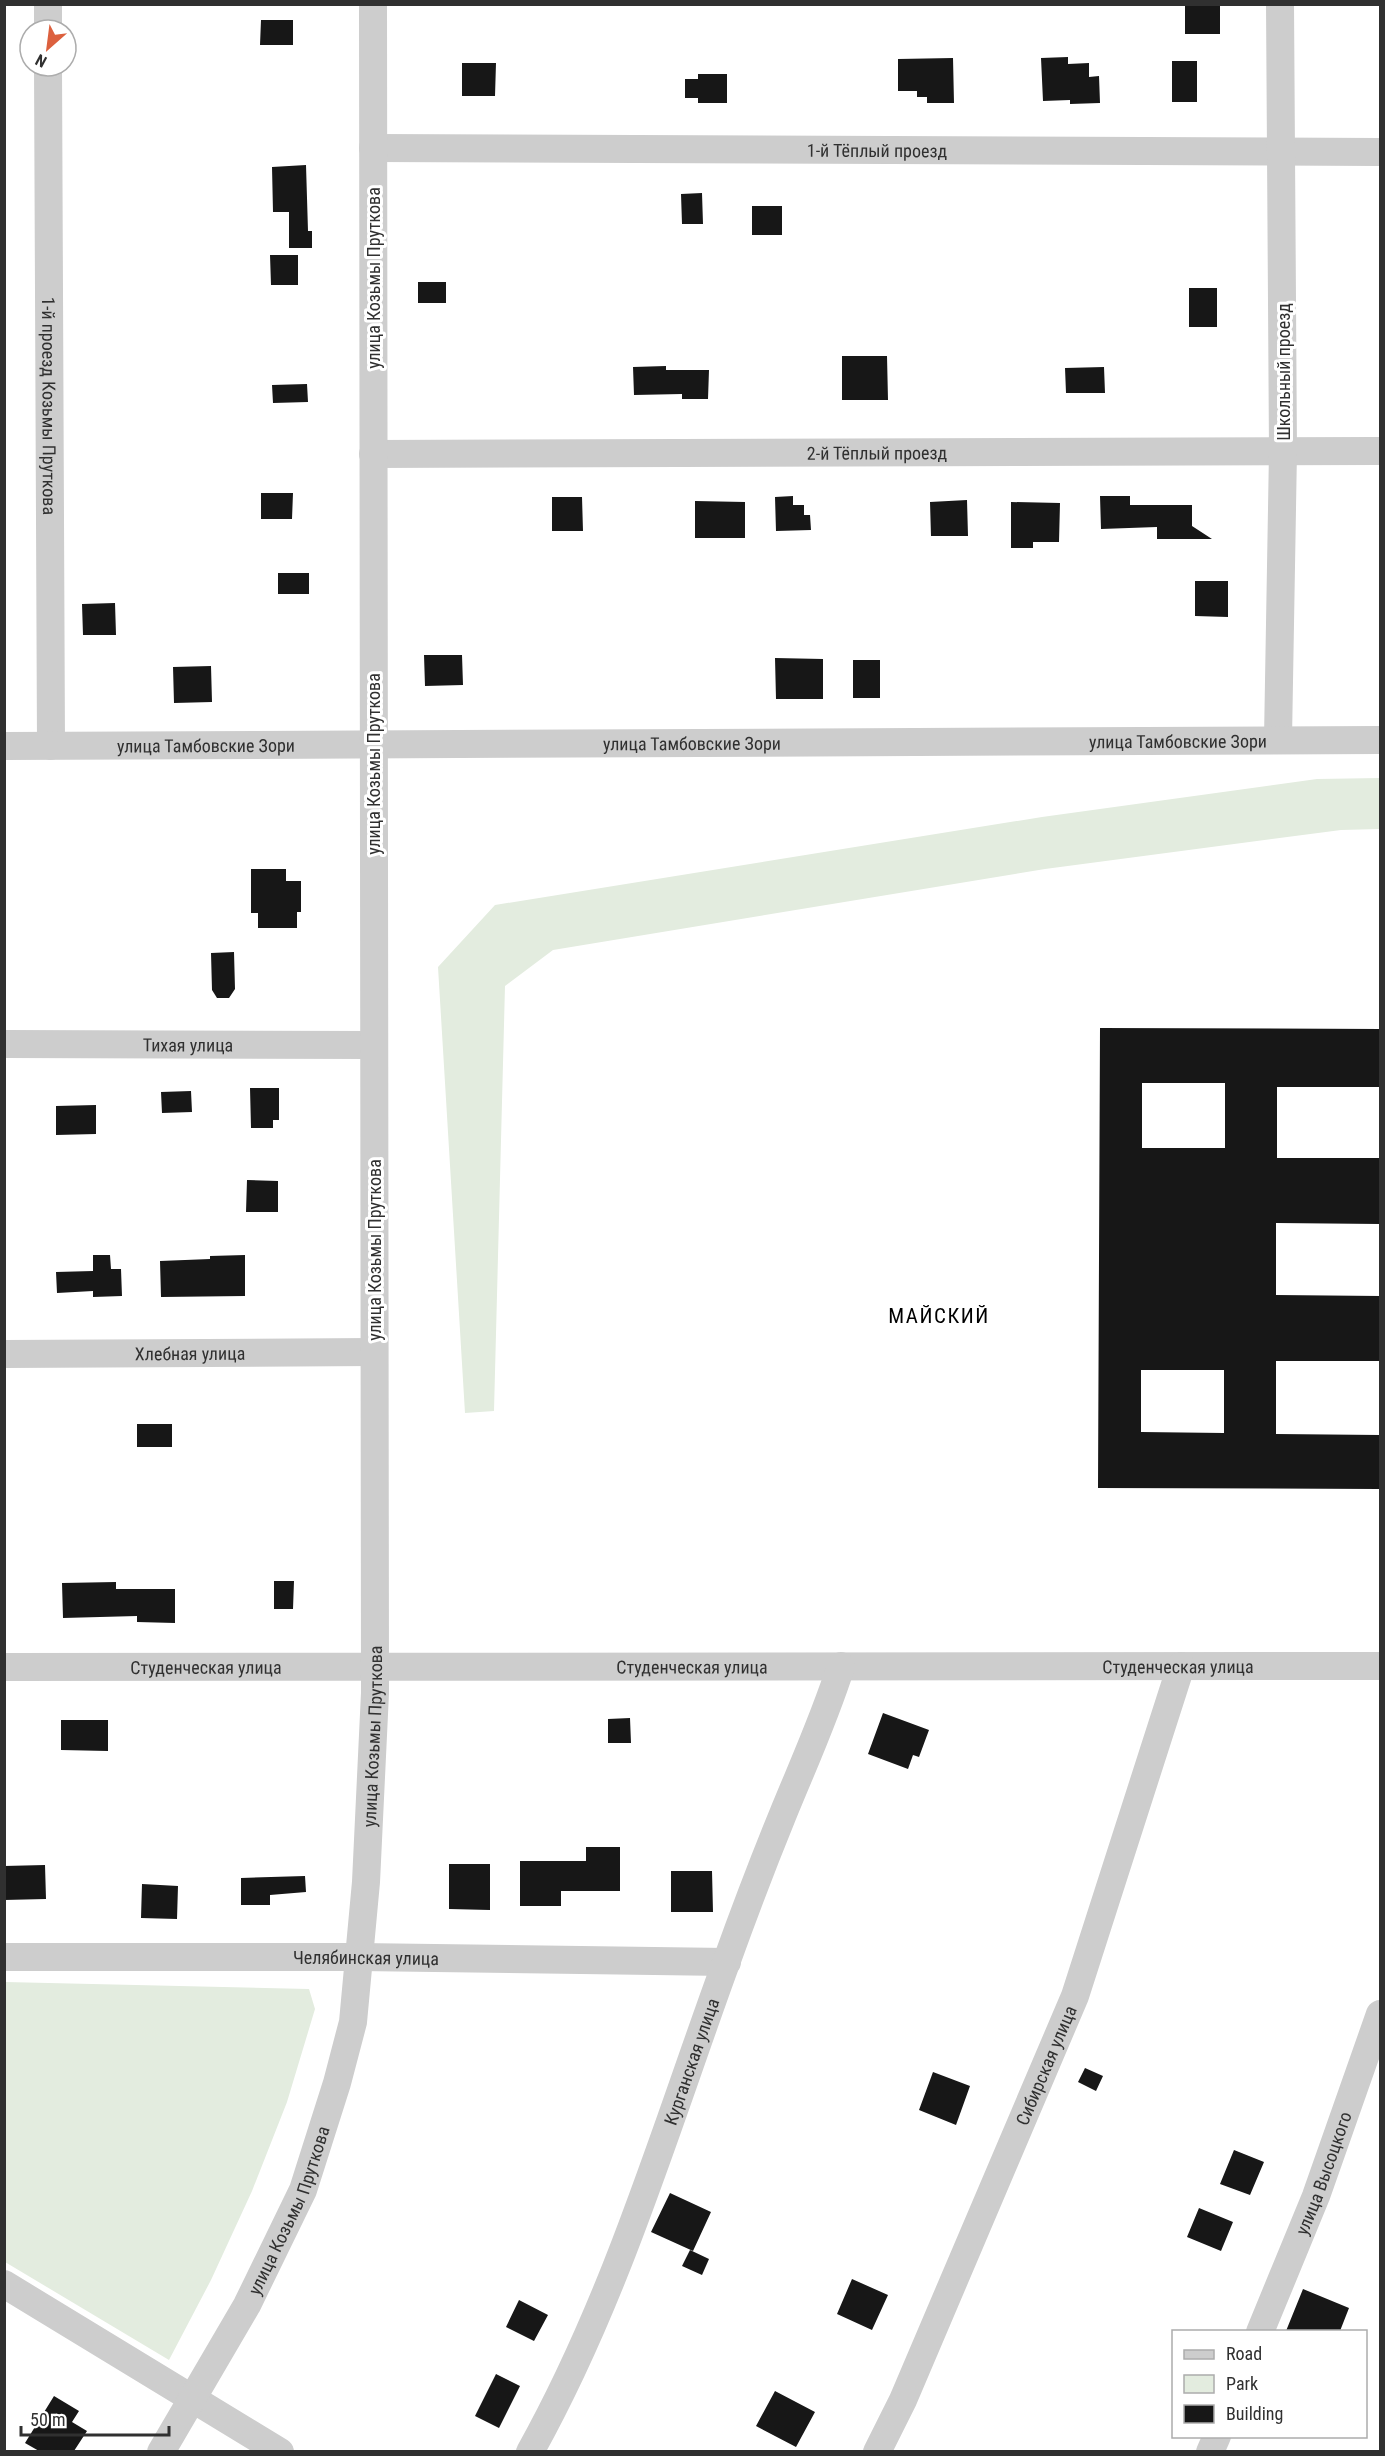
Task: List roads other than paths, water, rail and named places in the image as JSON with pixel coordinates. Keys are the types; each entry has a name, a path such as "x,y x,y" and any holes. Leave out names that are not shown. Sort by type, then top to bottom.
{"street":[{"name":"улица Козьмы Пруткова","path":"161,2451 247,2305 303,2190 337,2083 353,2022 366,1882 375,1666 373,4"},
{"name":"Школьный проезд","path":"1278,740 1283,451 1280,4"},
{"name":"1-й проезд Козьмы Пруткова","path":"48,78 51,746"},
{"name":"1-й Тёплый проезд","path":"373,148 1380,152"},
{"name":"2-й Тёплый проезд","path":"373,454 1380,451"},
{"name":"улица Тамбовские Зори","path":"4,746 1380,740"},
{"name":"Тихая улица","path":"4,1044 374,1045"},
{"name":"Хлебная улица","path":"4,1354 374,1352"},
{"name":"Курганская улица","path":"530,2451 556,2406 614,2274 727,1962 841,1666"},
{"name":"Сибирская улица","path":"877,2451 903,2400 1075,1996 1180,1666"},
{"name":"Студенческая улица","path":"4,1667 1380,1666"},
{"name":"Челябинская улица","path":"4,1957 359,1957 727,1962"},
{"name":"улица Высоцкого","path":"1260,2330 1316,2196 1380,2014"},
{"path":"4,2284 280,2451"}],"district":[{"name":"МАЙСКИЙ","path":"939,1316"}]}
